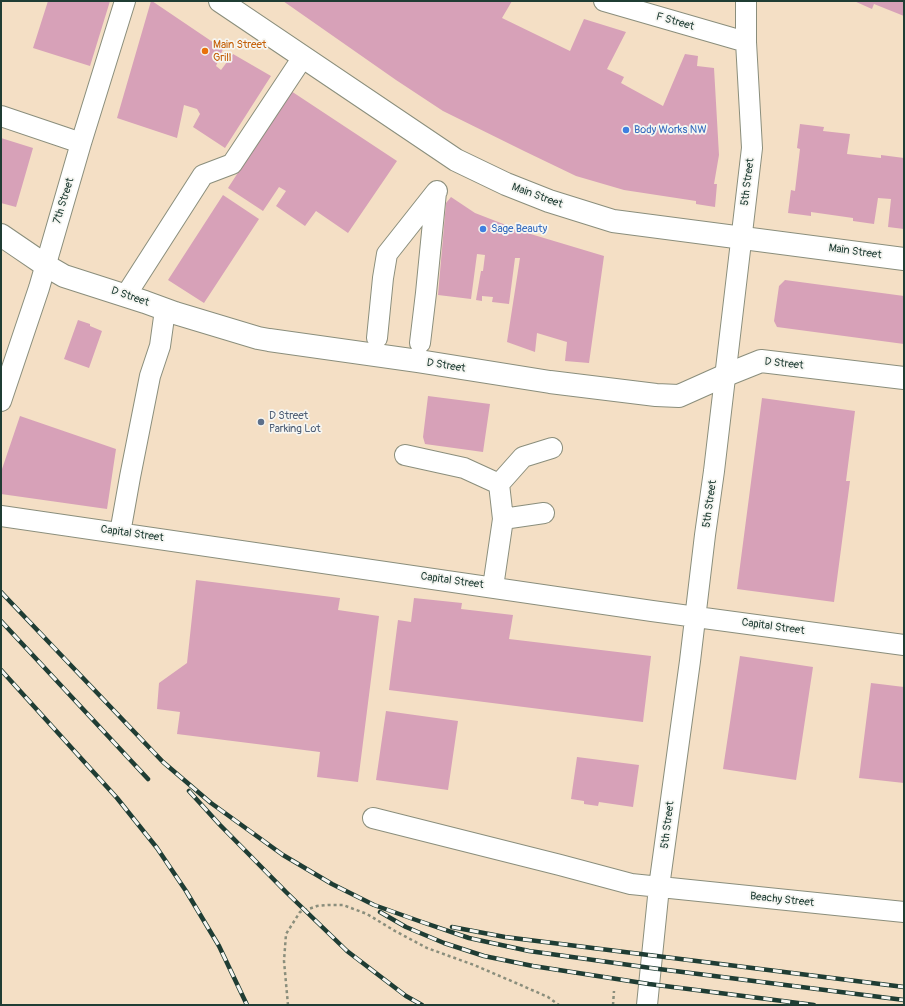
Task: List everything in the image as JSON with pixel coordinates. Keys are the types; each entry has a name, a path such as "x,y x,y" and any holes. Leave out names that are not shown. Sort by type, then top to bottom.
{"main road":[{"name":"Main Street","path":"220,1 456,160 506,184 549,202 613,221 904,259"},
{"name":"D Street","path":"1,235 64,276 126,295 190,318 264,339 550,382 656,395 679,396 726,374 761,361 904,378"}],"street":[{"name":"7th Street","path":"1,401 45,265 125,1"},
{"name":"F Street","path":"604,1 746,42"},
{"name":"5th Street","path":"647,1005 659,887 696,617 752,148 746,42 746,1"},
{"path":"126,295 203,175 232,164 303,57"},
{"path":"1,116 81,143"},
{"path":"377,338 387,254 438,189 420,343"},
{"path":"120,533 149,384 160,346 165,310"},
{"path":"493,587 503,519 499,484 523,456 552,448"},
{"path":"405,455 464,468 499,484"},
{"path":"503,519 544,513"},
{"name":"Capital Street","path":"1,516 696,617 904,645"},
{"name":"Beachy Street","path":"373,818 631,884 904,912"}],"path":[{"path":"288,1005 284,961 286,934 300,912 317,906 343,905 367,914 427,948 474,965 516,983 548,997 559,1005"},
{"path":"613,1005 614,991"}],"building":[{"path":"48,1 110,1 90,66 33,48"},
{"path":"151,1 223,49 216,66 221,70 233,54 271,76 225,148 193,127 200,114 197,109 184,105 177,138 117,118"},
{"path":"283,1 512,1 502,18 570,51 584,19 626,32 607,69 624,77 621,83 663,106 685,54 698,56 697,66 714,68 719,155 714,184 717,184 715,207 696,204 696,201 624,190 576,176 443,111"},
{"path":"854,1 904,1 904,16 874,4 872,9"},
{"path":"291,91 397,161 348,233 316,211 305,226 276,206 286,191 279,187 263,211 228,188"},
{"path":"800,124 824,127 823,131 850,134 847,154 881,158 881,155 904,158 904,229 888,227 891,199 878,198 874,224 853,221 853,218 811,212 811,216 788,213 791,190 795,191 800,149 797,148"},
{"path":"1,138 33,148 16,207 1,203"},
{"path":"223,195 259,219 204,303 168,280"},
{"path":"451,197 475,213 524,232 604,256 589,363 565,361 567,342 537,333 535,352 507,342 520,258 515,258 509,304 492,302 493,297 482,296 482,301 476,300 485,255 477,254 471,299 438,295 446,203"},
{"path":"785,280 904,296 904,344 777,327 774,321 779,286"},
{"path":"78,320 90,324 90,326 102,331 89,368 64,359"},
{"path":"428,396 490,404 483,452 425,444 423,437"},
{"path":"762,398 855,411 846,481 850,481 834,602 737,589"},
{"path":"20,416 116,449 107,509 1,494 1,472"},
{"path":"196,580 340,598 338,610 379,616 358,782 317,777 320,752 177,734 180,712 157,709 159,683 187,663"},
{"path":"414,598 462,603 461,609 513,615 509,639 651,656 643,722 389,690 398,620 411,622"},
{"path":"740,656 813,667 796,780 723,769"},
{"path":"871,683 904,687 904,783 859,778"},
{"path":"386,711 458,721 448,790 376,780"},
{"path":"577,757 639,765 633,807 599,802 598,806 584,804 584,801 571,799"}],"railway":[{"path":"1,592 163,762 211,803 283,855 332,884 374,905 469,938 529,951 904,1000"},
{"path":"1,621 148,779"},
{"path":"1,670 117,798 157,848 186,891 219,946 247,1005"},
{"path":"189,791 286,892 347,951 406,996 422,1005"},
{"path":"380,912 406,927 444,943 484,956 533,966 649,984 814,1005"},
{"path":"452,927 505,937 904,987"}],"place":[{"name":"Main Street Grill","path":"205,51"},
{"name":"Body Works NW","path":"626,130"},
{"name":"Sage Beauty","path":"483,229"},
{"name":"D Street Parking Lot","path":"261,422"}]}
